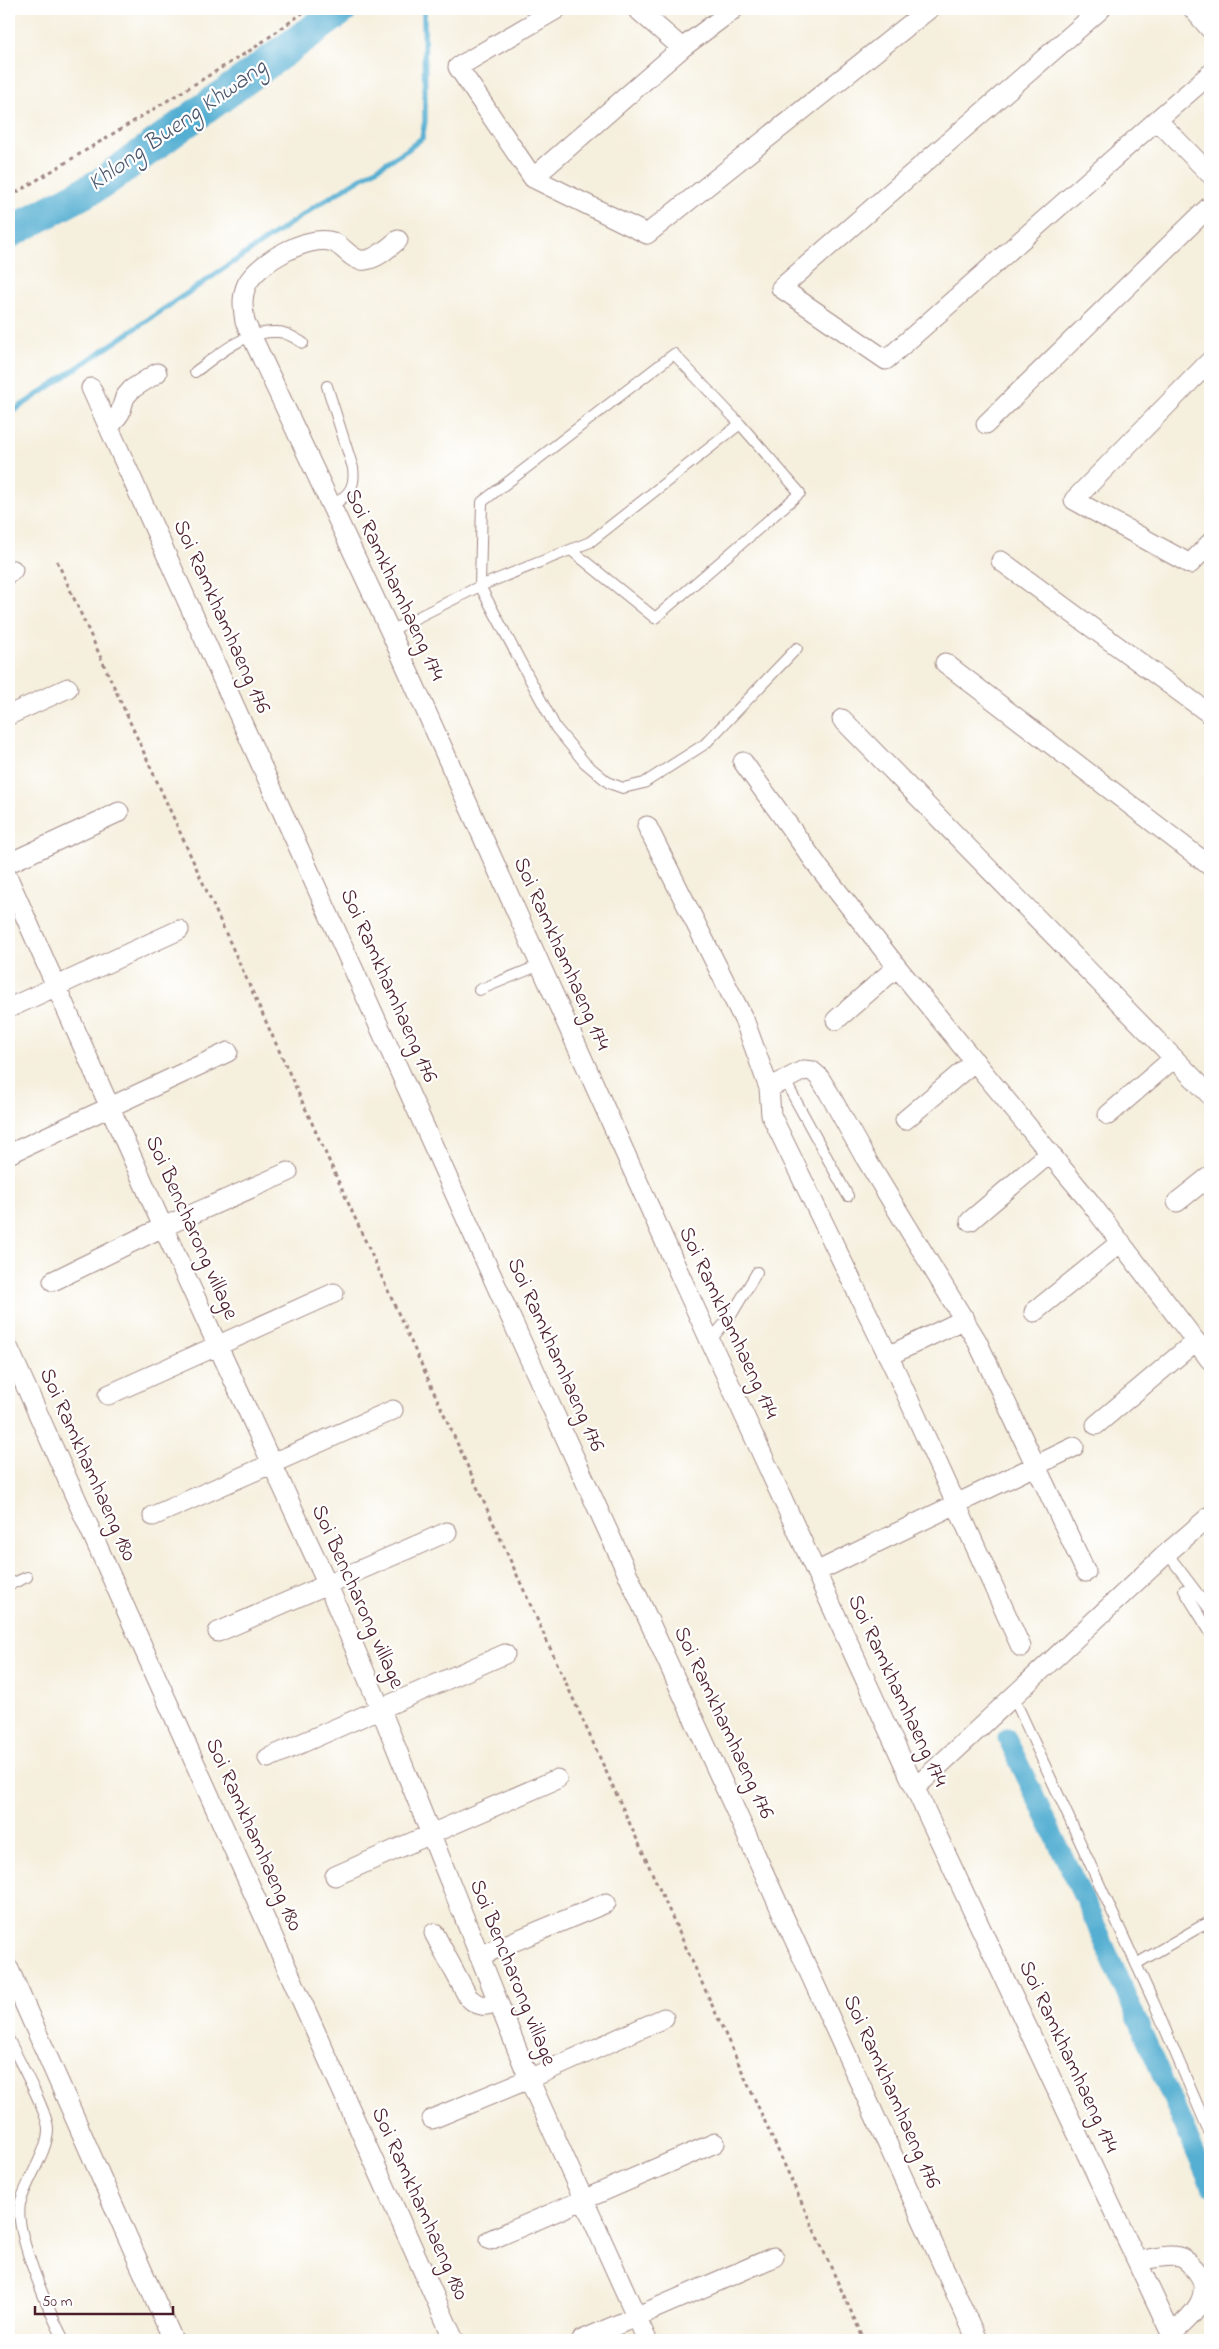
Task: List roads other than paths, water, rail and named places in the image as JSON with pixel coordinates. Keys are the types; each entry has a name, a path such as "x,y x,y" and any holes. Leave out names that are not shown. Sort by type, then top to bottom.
{"street":[{"path":"558,9 458,68 533,178 647,234 929,9"},
{"path":"637,9 682,48"},
{"path":"533,178 682,48 734,9"},
{"path":"1101,9 781,288 886,360 1210,74"},
{"path":"1193,9 1210,29"},
{"path":"1157,120 1210,174"},
{"path":"986,424 1210,206"},
{"name":"Soi Ramkhamhaeng 174","path":"398,240 378,255 366,260 358,260 334,242 319,240 302,243 273,258 248,282 242,297 248,329 390,631 710,1341 915,1788 1173,2337"},
{"path":"1210,361 1074,500 1190,564 1210,542"},
{"path":"109,428 132,389 157,373"},
{"name":"Soi Ramkhamhaeng 176","path":"91,388 524,1347 977,2340"},
{"path":"1001,561 1210,714"},
{"path":"945,663 1210,866"},
{"path":"9,715 68,688"},
{"path":"842,719 1210,1096"},
{"path":"743,762 820,869 897,967 1121,1242 1210,1360"},
{"path":"9,863 119,812"},
{"path":"647,826 776,1084 770,1115 888,1356 1021,1647"},
{"name":"Soi Bencharong village","path":"9,880 163,1227 327,1583 432,1835 529,2079 646,2340"},
{"path":"9,1008 179,930"},
{"path":"836,1020 897,967"},
{"path":"9,1154 228,1052"},
{"path":"1108,1115 1174,1058"},
{"path":"905,1120 975,1061"},
{"path":"776,1084 804,1070 812,1072 819,1077 863,1154 977,1341 1086,1572"},
{"path":"970,1221 1050,1153"},
{"path":"52,1280 163,1227 288,1172"},
{"path":"1176,1202 1210,1176"},
{"path":"1034,1312 1121,1242"},
{"path":"108,1395 334,1293"},
{"path":"888,1356 965,1319"},
{"path":"1096,1425 1196,1341"},
{"name":"Soi Ramkhamhaeng 180","path":"9,1349 454,2340"},
{"path":"153,1516 393,1410"},
{"path":"816,1572 1074,1447"},
{"path":"915,1788 1167,1553 1210,1516"},
{"path":"218,1632 447,1532"},
{"path":"268,1758 505,1654"},
{"path":"335,1876 557,1779"},
{"path":"479,1956 606,1903"},
{"path":"434,1933 468,1997 475,2004 480,2005 487,2006 497,2002"},
{"path":"9,1969 173,2340"},
{"path":"432,2119 529,2079 664,2018"},
{"path":"490,2240 582,2198 715,2143"},
{"path":"1137,2261 1170,2255 1182,2257 1201,2275 1204,2291 1201,2305 1189,2321 1173,2337"},
{"path":"582,2340 774,2257"}],"lane":[{"path":"195,372 239,341 248,329 278,331 288,334 303,343"},
{"path":"571,550 655,618 800,493 740,424 674,354 482,502 480,586 556,728 585,764 609,783 623,788 644,783 671,768 705,744 797,648"},
{"path":"327,386 353,468 355,481 350,491 332,507"},
{"path":"390,631 480,586 590,542 740,424"},
{"path":"479,990 540,965"},
{"path":"776,1084 848,1196"},
{"path":"710,1341 732,1314 757,1272"},
{"path":"1167,1553 1210,1610"},
{"path":"9,1585 27,1578"},
{"path":"1184,1590 1210,1632"},
{"path":"1013,1696 1136,1964 1210,2134"},
{"path":"1136,1964 1210,1921"},
{"path":"9,2040 41,2108 48,2130 40,2157 20,2206 22,2236 64,2340"}],"waterway":[{"name":"Khlong Bueng Khwang","path":"9,233 102,183 342,9"},
{"path":"9,414 316,206 407,150 422,138 425,121 424,9"},
{"path":"1007,1738 1088,1907 1210,2186"}]}
